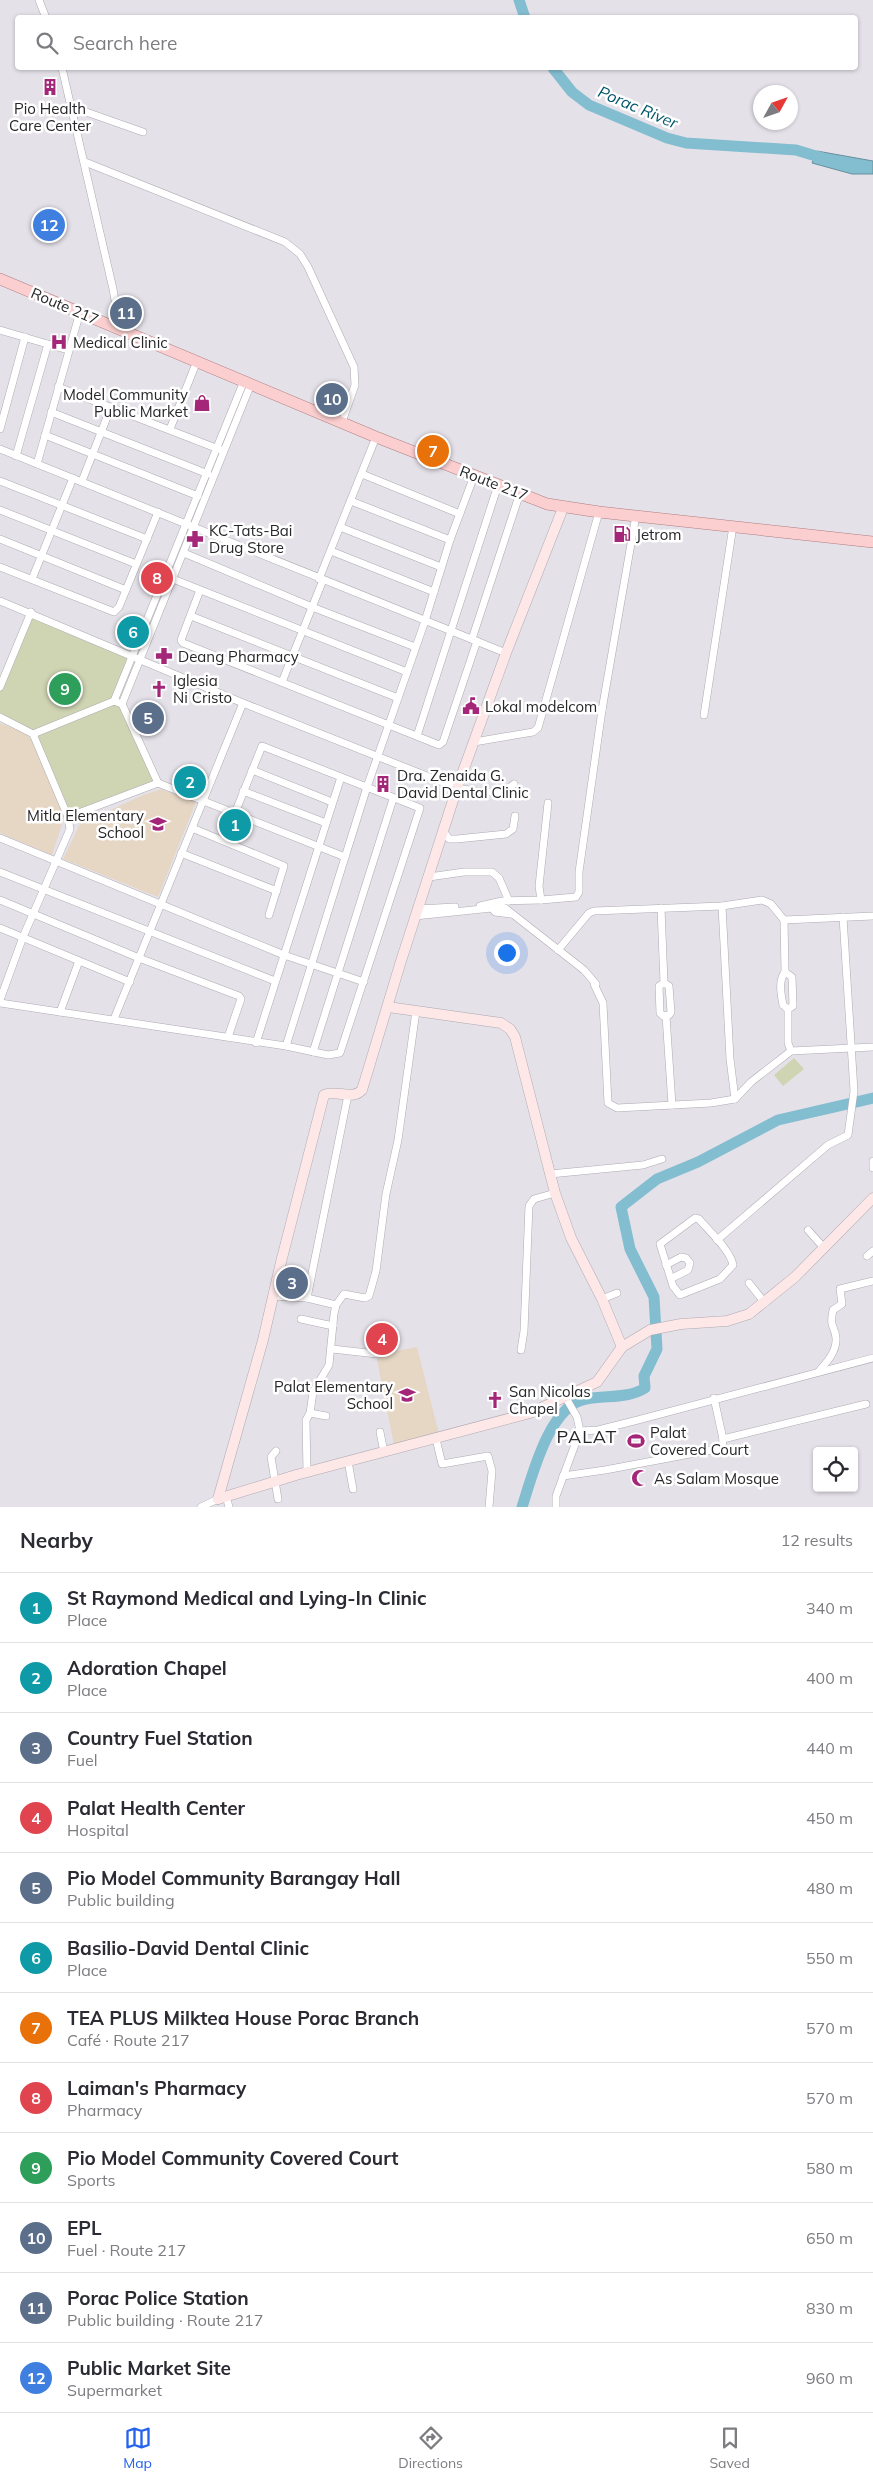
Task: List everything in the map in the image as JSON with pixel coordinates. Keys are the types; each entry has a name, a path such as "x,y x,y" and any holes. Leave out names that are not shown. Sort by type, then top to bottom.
{"main road":[{"name":"Route 217","path":"0,279 376,437 474,476 563,508 873,542"}],"street":[{"path":"39,0 45,15"},
{"path":"63,70 85,162 120,329"},
{"path":"72,106 144,132"},
{"path":"85,162 285,242 300,254 308,267 354,367 355,385 342,422"},
{"path":"37,464 80,312"},
{"path":"0,330 68,350"},
{"path":"0,429 25,337"},
{"path":"16,456 48,344"},
{"path":"170,429 197,362"},
{"path":"137,659 248,383"},
{"path":"58,387 221,450"},
{"path":"82,481 111,407"},
{"path":"51,412 208,474"},
{"path":"45,435 198,496"},
{"path":"282,682 312,608 331,551 376,437"},
{"path":"0,449 506,653"},
{"path":"33,734 118,703 184,553 198,496 221,450"},
{"path":"362,474 460,514"},
{"path":"286,1046 367,787 425,621 450,540 474,476"},
{"path":"32,579 73,478"},
{"path":"0,481 147,539"},
{"path":"417,736 498,485"},
{"path":"200,590 181,642 439,745 443,742 520,493"},
{"path":"350,501 450,540"},
{"path":"222,1498 324,1095 329,1093 359,1093 362,1090 457,788 506,653 563,508"},
{"path":"0,510 136,564"},
{"path":"0,567 111,613 118,609 158,512"},
{"path":"474,742 533,732 538,728 599,512"},
{"path":"417,912 483,906 509,901 576,896 579,892 579,876 602,710 636,515"},
{"path":"704,715 703,708 707,704 733,526"},
{"path":"340,527 442,567"},
{"path":"0,539 126,590"},
{"path":"331,551 434,592"},
{"path":"184,553 312,608 415,647"},
{"path":"173,579 406,672"},
{"path":"0,610 2,601 31,612 243,703 457,788 479,791 504,790 514,784"},
{"path":"0,687 31,612"},
{"path":"190,616 398,698"},
{"path":"118,703 158,783"},
{"path":"114,1020 243,703"},
{"path":"574,706 602,710"},
{"path":"0,718 33,734 68,817 70,829 23,937 0,1002 171,1030 286,1046 328,1055 340,1053 420,808 264,746 235,813"},
{"path":"252,770 332,802"},
{"path":"256,1043 332,802 342,776"},
{"path":"68,817 158,783 204,800 318,848 345,857"},
{"path":"243,791 326,823"},
{"path":"313,1052 394,799"},
{"path":"541,900 539,886 548,803"},
{"path":"444,832 449,839 506,834 513,829 515,816"},
{"path":"192,828 284,866 269,915"},
{"path":"0,838 284,955 364,982"},
{"path":"181,853 277,891"},
{"path":"0,872 275,981"},
{"path":"429,877 492,872 498,878 509,901"},
{"path":"0,900 139,958 240,997 228,1037"},
{"path":"558,950 589,912 722,906 762,900 771,904 784,920 785,972 781,978 781,996 783,1005 788,1009"},
{"path":"722,906 730,1050 735,1099"},
{"path":"417,912 492,908 495,912 511,914 584,970 596,984 594,984 603,1003 608,1103 617,1108 711,1103 735,1099 750,1082 791,1051 873,1047"},
{"path":"661,908 664,982 659,986 659,993 661,1014 666,1016 672,1105"},
{"path":"717,1240 828,1145 848,1135 854,1100 853,1048 843,916"},
{"path":"784,920 873,916"},
{"path":"0,928 130,982"},
{"path":"60,1012 79,961"},
{"path":"785,972 792,977 793,1006 788,1009"},
{"path":"388,1007 487,1020 501,1023 510,1029 515,1037 555,1193 571,1238 602,1299 622,1347"},
{"path":"788,1009 788,1042 791,1051"},
{"path":"307,1472 305,1428 310,1413 313,1392 327,1372 332,1349 336,1305 344,1294 365,1298 369,1296 376,1270 386,1194 398,1140 416,1011"},
{"path":"307,1298 348,1094"},
{"path":"550,1174 643,1165 662,1159"},
{"path":"873,1161 873,1168"},
{"path":"521,1350 524,1331 529,1206 534,1200 555,1193"},
{"path":"201,1507 274,1481 569,1404 597,1382 622,1347 659,1327 736,1319 749,1314 795,1277 872,1202"},
{"path":"692,1219 699,1219 717,1240 732,1260 733,1265 725,1275 706,1286 680,1295 677,1293 660,1248 662,1242 692,1219"},
{"path":"808,1230 824,1248"},
{"path":"866,1256 873,1251"},
{"path":"666,1265 681,1257 686,1258 690,1264 688,1270 672,1278"},
{"path":"818,1372 830,1358 834,1349 836,1340 830,1322 833,1310 842,1304 840,1289 873,1281"},
{"path":"749,1283 765,1303"},
{"path":"602,1299 617,1293"},
{"path":"273,1296 307,1298 336,1305"},
{"path":"301,1319 333,1326"},
{"path":"332,1349 377,1354"},
{"path":"580,1431 625,1423 714,1398 873,1358"},
{"path":"564,1476 722,1448 723,1439 714,1398"},
{"path":"556,1507 556,1496 580,1431 569,1404"},
{"path":"723,1439 866,1404"},
{"path":"310,1413 326,1416"},
{"path":"380,1432 384,1452"},
{"path":"436,1439 442,1464 488,1456 492,1471 489,1507"},
{"path":"276,1452 271,1457 278,1499"},
{"path":"348,1461 353,1489"},
{"path":"222,1498 229,1507"}],"shaded area":[{"path":"0,723 25,733 32,740 62,813 62,824 52,855 0,833"},
{"name":"Mitla Elementary School","path":"161,789 196,802 158,897 63,859 80,824 141,796"},
{"name":"Palat Elementary School","path":"417,1347 439,1434 394,1445 376,1355"}],"green space":[{"path":"31,612 134,657 114,701 122,704 158,783 68,817 33,734 0,717 0,687"},
{"path":"794,1058 804,1069 783,1086 774,1075"}],"water":[{"path":"817,151 873,161 873,174 852,174 812,163"}],"waterway":[{"name":"Porac River","path":"519,0 524,15"},
{"name":"Porac River","path":"555,70 572,92 589,105 667,138 686,143 796,150 829,160"},
{"path":"522,1507 544,1444 562,1414 573,1404 586,1399 631,1394 645,1388 644,1376 657,1349 654,1297 630,1249 621,1207 657,1179 698,1162 778,1120 873,1098"}],"place":[{"name":"Pio Health Care Center","path":"50,87"},
{"name":"Public Market Site","path":"49,225"},
{"name":"Porac Police Station","path":"126,313"},
{"name":"Medical Clinic","path":"59,342"},
{"name":"EPL","path":"332,399"},
{"name":"Model Community Public Market","path":"202,403"},
{"name":"TEA PLUS Milktea House Porac Branch","path":"433,451"},
{"name":"Jetrom","path":"622,534"},
{"name":"KC-Tats-Bai Drug Store","path":"195,539"},
{"name":"Laiman's Pharmacy","path":"157,578"},
{"name":"Basilio-David Dental Clinic","path":"133,632"},
{"name":"Deang Pharmacy","path":"164,656"},
{"name":"Pio Model Community Covered Court","path":"65,689"},
{"name":"Iglesia Ni Cristo","path":"159,689"},
{"name":"Lokal modelcom","path":"471,706"},
{"name":"Pio Model Community Barangay Hall","path":"148,718"},
{"name":"Adoration Chapel","path":"190,782"},
{"name":"Dra. Zenaida G. David Dental Clinic","path":"383,784"},
{"name":"Mitla Elementary School","path":"158,824"},
{"name":"St Raymond Medical and Lying-In Clinic","path":"235,825"},
{"name":"Country Fuel Station","path":"292,1283"},
{"name":"Palat Health Center","path":"382,1339"},
{"name":"Palat Elementary School","path":"407,1395"},
{"name":"San Nicolas Chapel","path":"495,1400"},
{"name":"Palat Covered Court","path":"636,1441"},
{"name":"As Salam Mosque","path":"640,1478"}],"district":[{"name":"PALAT","path":"587,1436"}]}
